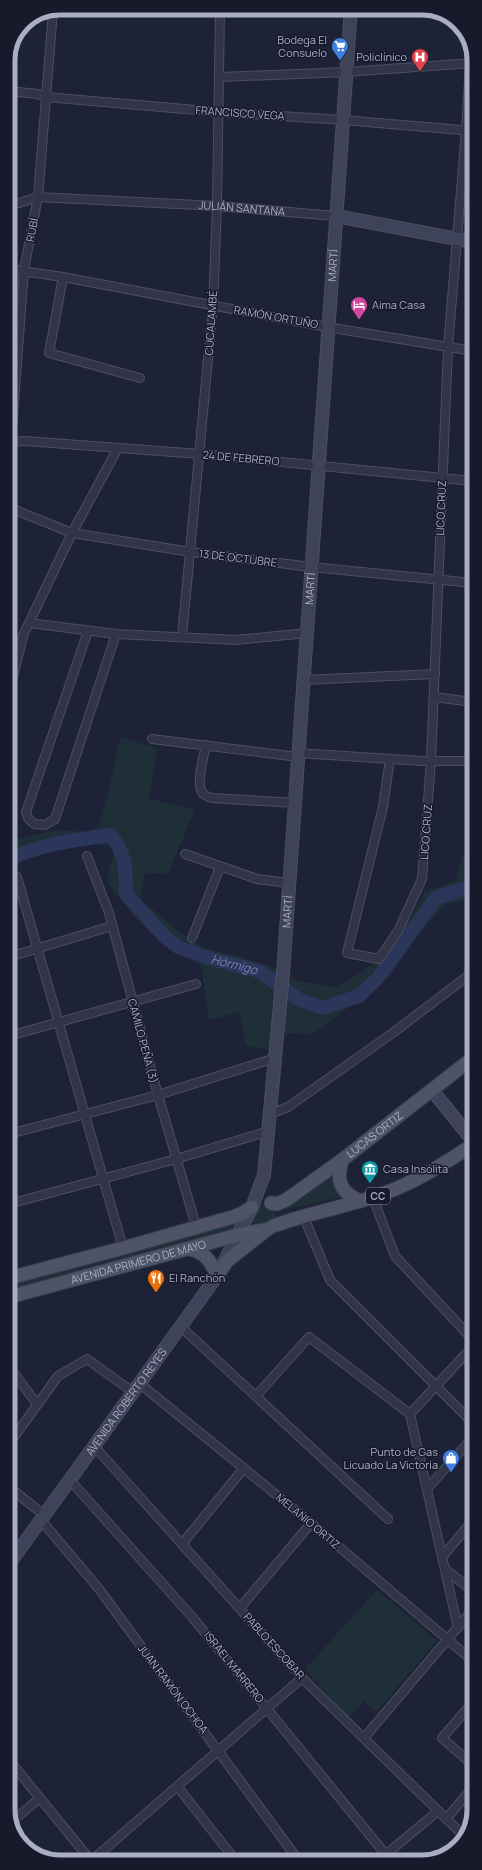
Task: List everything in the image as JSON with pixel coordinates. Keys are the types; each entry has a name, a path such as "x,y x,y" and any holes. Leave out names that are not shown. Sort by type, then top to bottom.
{"main road":[{"name":"MARTÍ","path":"271,1203 265,1192 265,1169 283,973 319,465 327,327 350,15"},
{"name":"JULIÁN SANTANA","path":"336,216 467,241"},
{"name":"LUCAS ORTIZ","path":"271,1203 277,1204 286,1200 342,1160 467,1062"},
{"path":"432,1090 467,1134"},
{"name":"CC","path":"271,1227 303,1215 373,1198 397,1189 439,1166 467,1148"},
{"path":"342,1160 338,1173 343,1189 350,1196 360,1201"},
{"name":"MARTÍ","path":"238,1235 261,1186 265,1169"},
{"path":"217,1276 230,1258 271,1227 278,1215 275,1207 271,1203 261,1201 252,1207 249,1216 252,1224 260,1229 271,1227"},
{"name":"AVENIDA PRIMERO DE MAYO","path":"15,1276 123,1248 238,1215 252,1207"},
{"name":"AVENIDA PRIMERO DE MAYO","path":"15,1295 271,1227"},
{"name":"AVENIDA ROBERTO REYES","path":"15,1556 217,1276 238,1235"},
{"path":"189,1249 198,1250 209,1258 217,1276"}],"street":[{"name":"CUCALAMBÉ","path":"182,638 213,306 217,206 220,15"},
{"name":"RUBÍ","path":"15,374 24,270 38,198 53,16"},
{"path":"220,77 346,72 467,63"},
{"name":"FRANCISCO VEGA","path":"15,92 38,94 46,97 219,112 343,120 467,131"},
{"name":"LICO CRUZ","path":"390,759 383,807 347,953 379,959 398,931 422,879 431,761 439,578 441,478 448,347 456,240 467,154"},
{"name":"JULIÁN SANTANA","path":"15,203 38,198 217,206 336,216"},
{"name":"RAMÓN ORTUÑO","path":"15,269 63,277 327,327 467,350"},
{"path":"63,277 49,353 140,378"},
{"name":"24 DE FEBRERO","path":"15,443 25,441 200,454 467,480"},
{"path":"15,670 28,623 72,533 118,448"},
{"name":"13 DE OCTUBRE","path":"15,510 72,533 191,552 311,567 439,578 467,582"},
{"path":"28,623 116,634 236,640 307,633"},
{"path":"88,631 26,812 28,818 34,824 45,825 55,819 116,634"},
{"path":"304,680 434,674"},
{"path":"434,697 467,701"},
{"path":"152,739 298,755 431,761 467,761"},
{"path":"206,745 201,769 200,784 200,791 204,796 213,798 295,803"},
{"path":"184,854 257,879 289,883"},
{"name":"CAMILO PEÑA (3)","path":"87,856 112,926 158,1095 196,1226"},
{"path":"192,938 220,867"},
{"path":"17,878 123,1248"},
{"path":"15,955 112,926"},
{"path":"270,1114 288,1106 307,1094 467,977"},
{"path":"15,1034 196,984"},
{"path":"15,1132 158,1095 275,1058"},
{"path":"15,1202 176,1159 269,1131"},
{"path":"373,1198 395,1256 467,1333"},
{"path":"303,1215 330,1280 467,1417"},
{"path":"180,1326 388,1519"},
{"path":"256,1396 309,1337 410,1414 458,1628"},
{"path":"410,1414 467,1353"},
{"name":"MELANIO ORTIZ","path":"37,1404 58,1376 87,1359 136,1387 244,1468 467,1656"},
{"path":"15,1375 37,1404 15,1435"},
{"path":"427,1489 467,1444"},
{"name":"PABLO ESCOBAR","path":"94,1446 302,1678 460,1833"},
{"path":"182,1544 244,1468"},
{"name":"ISRAEL MARRERO","path":"70,1480 193,1618 386,1855"},
{"name":"JUAN RAMÓN OCHOA","path":"15,1492 43,1517 99,1589 219,1750 295,1855"},
{"path":"240,1608 311,1523"},
{"path":"443,1556 467,1530"},
{"path":"445,1569 467,1586"},
{"path":"364,1738 467,1617"},
{"path":"99,1855 302,1678"},
{"path":"467,1709 442,1738 467,1760"},
{"path":"15,1767 85,1855"},
{"path":"177,1786 231,1855"},
{"path":"446,1819 467,1794"},
{"path":"16,1818 40,1798"},
{"path":"391,1855 438,1811"}],"shaded area":[{"path":"120,737 157,748 149,799 195,809 168,874 145,873 140,898 173,927 204,948 248,959 275,968 298,981 337,987 373,964 408,922 425,891 455,881 463,855 467,855 467,900 445,905 424,928 389,977 313,1034 275,1033 267,1049 246,1046 240,1012 209,1020 201,965 185,957 159,940 128,909 107,882 114,848 93,843 29,856 15,861 15,839 57,830 90,832 99,825 109,790"},
{"path":"330,1174 343,1197 286,1209 285,1206"},
{"path":"259,1205 268,1205 275,1212 275,1221 258,1228 252,1221 251,1216"},
{"path":"241,1221 237,1229 15,1290 15,1283"},
{"path":"377,1590 437,1641 376,1712 364,1701 348,1718 305,1669"}],"waterway":[{"name":"Hórmigo","path":"15,857 45,846 110,835 119,848 124,862 126,894 166,938 180,948 215,960 259,971 298,999 323,1008 359,996 377,979 436,898 467,888"}],"place":[{"name":"Bodega El Consuelo","path":"340,61"},
{"name":"Policlínico","path":"420,72"},
{"name":"Aima Casa","path":"359,320"},
{"name":"Casa Insólita","path":"370,1184"},
{"name":"El Ranchón","path":"156,1293"},
{"name":"Punto de Gas Licuado La Victoria","path":"451,1473"}]}
